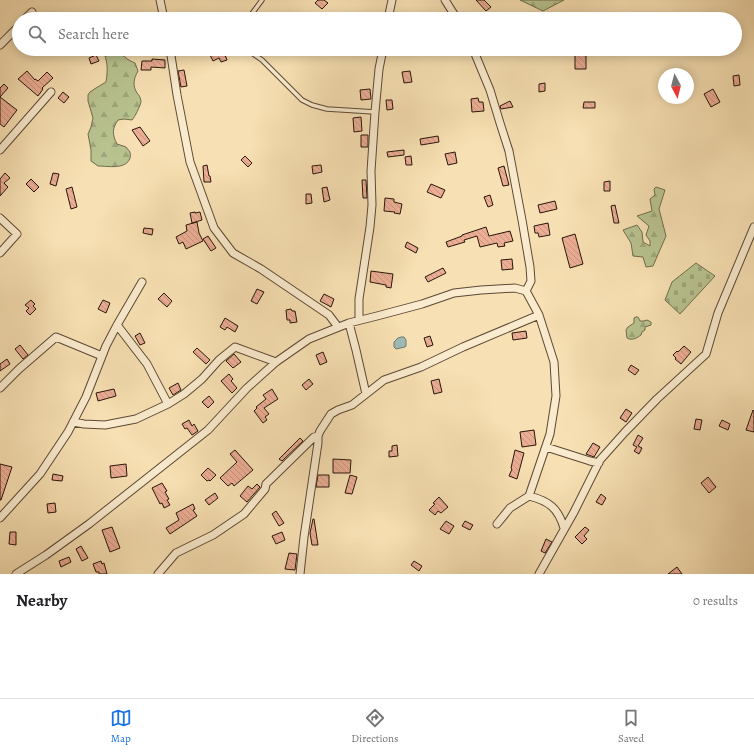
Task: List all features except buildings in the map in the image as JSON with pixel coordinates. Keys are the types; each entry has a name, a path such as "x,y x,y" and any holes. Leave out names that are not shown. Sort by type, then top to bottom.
{"street":[{"path":"160,0 163,12"},
{"path":"389,12 392,0"},
{"path":"445,0 453,12"},
{"path":"0,45 12,33"},
{"path":"171,56 190,162 214,228 233,252 329,315 338,327"},
{"path":"359,320 359,299 371,220 371,171 375,112 382,56"},
{"path":"476,56 490,90 509,151 530,268 531,281 526,291"},
{"path":"0,150 51,92"},
{"path":"0,218 17,234 0,253"},
{"path":"539,574 574,512 599,463 625,432 657,399 706,354 718,312 754,228"},
{"path":"0,518 40,474 68,432 86,397 102,356 117,325 142,282"},
{"path":"16,574 46,555 89,524 208,430 247,388 276,362 309,339 349,323 422,304 454,293 515,288 526,291 539,315 554,362 556,396 550,434 529,496 510,508 497,524"},
{"path":"300,574 318,436 320,430 331,414 352,405 384,380 421,367 463,347 539,315"},
{"path":"349,323 366,394"},
{"path":"117,325 147,364 168,404"},
{"path":"0,388 19,369 56,337 102,356"},
{"path":"73,422 105,425 136,419 168,404 184,394 202,379 219,360 235,347 276,362"},
{"path":"158,574 176,553 213,535 244,514 265,489 266,484 314,437 318,436"},
{"path":"546,447 599,463"},
{"path":"529,496 541,499 551,506 561,518 564,528"}],"lane":[{"path":"253,12 262,0"},
{"path":"256,56 302,100 312,105 327,109 375,112"}],"green space":[{"path":"520,0 564,0 543,11"},
{"path":"124,56 135,63 138,71 134,84 135,90 141,99 140,106 132,120 118,120 113,132 117,144 126,147 130,152 128,162 121,166 98,166 91,161 91,150 88,134 93,118 88,101 88,95 90,92 106,82 107,65 105,57"},
{"path":"656,187 665,190 659,209 666,236 653,266 646,267 643,257 633,256 631,243 623,230 637,225 642,232 643,242 650,246 650,241 646,235 649,226 637,216 652,211 650,199 655,195 654,189"},
{"path":"696,263 715,276 680,314 665,300 672,282"},
{"path":"638,317 640,321 647,320 651,322 651,325 645,327 645,330 638,337 629,339 627,338 626,330 634,323 634,318"}],"water":[{"path":"401,337 404,337 406,340 406,346 396,349 394,347 394,342"}]}
